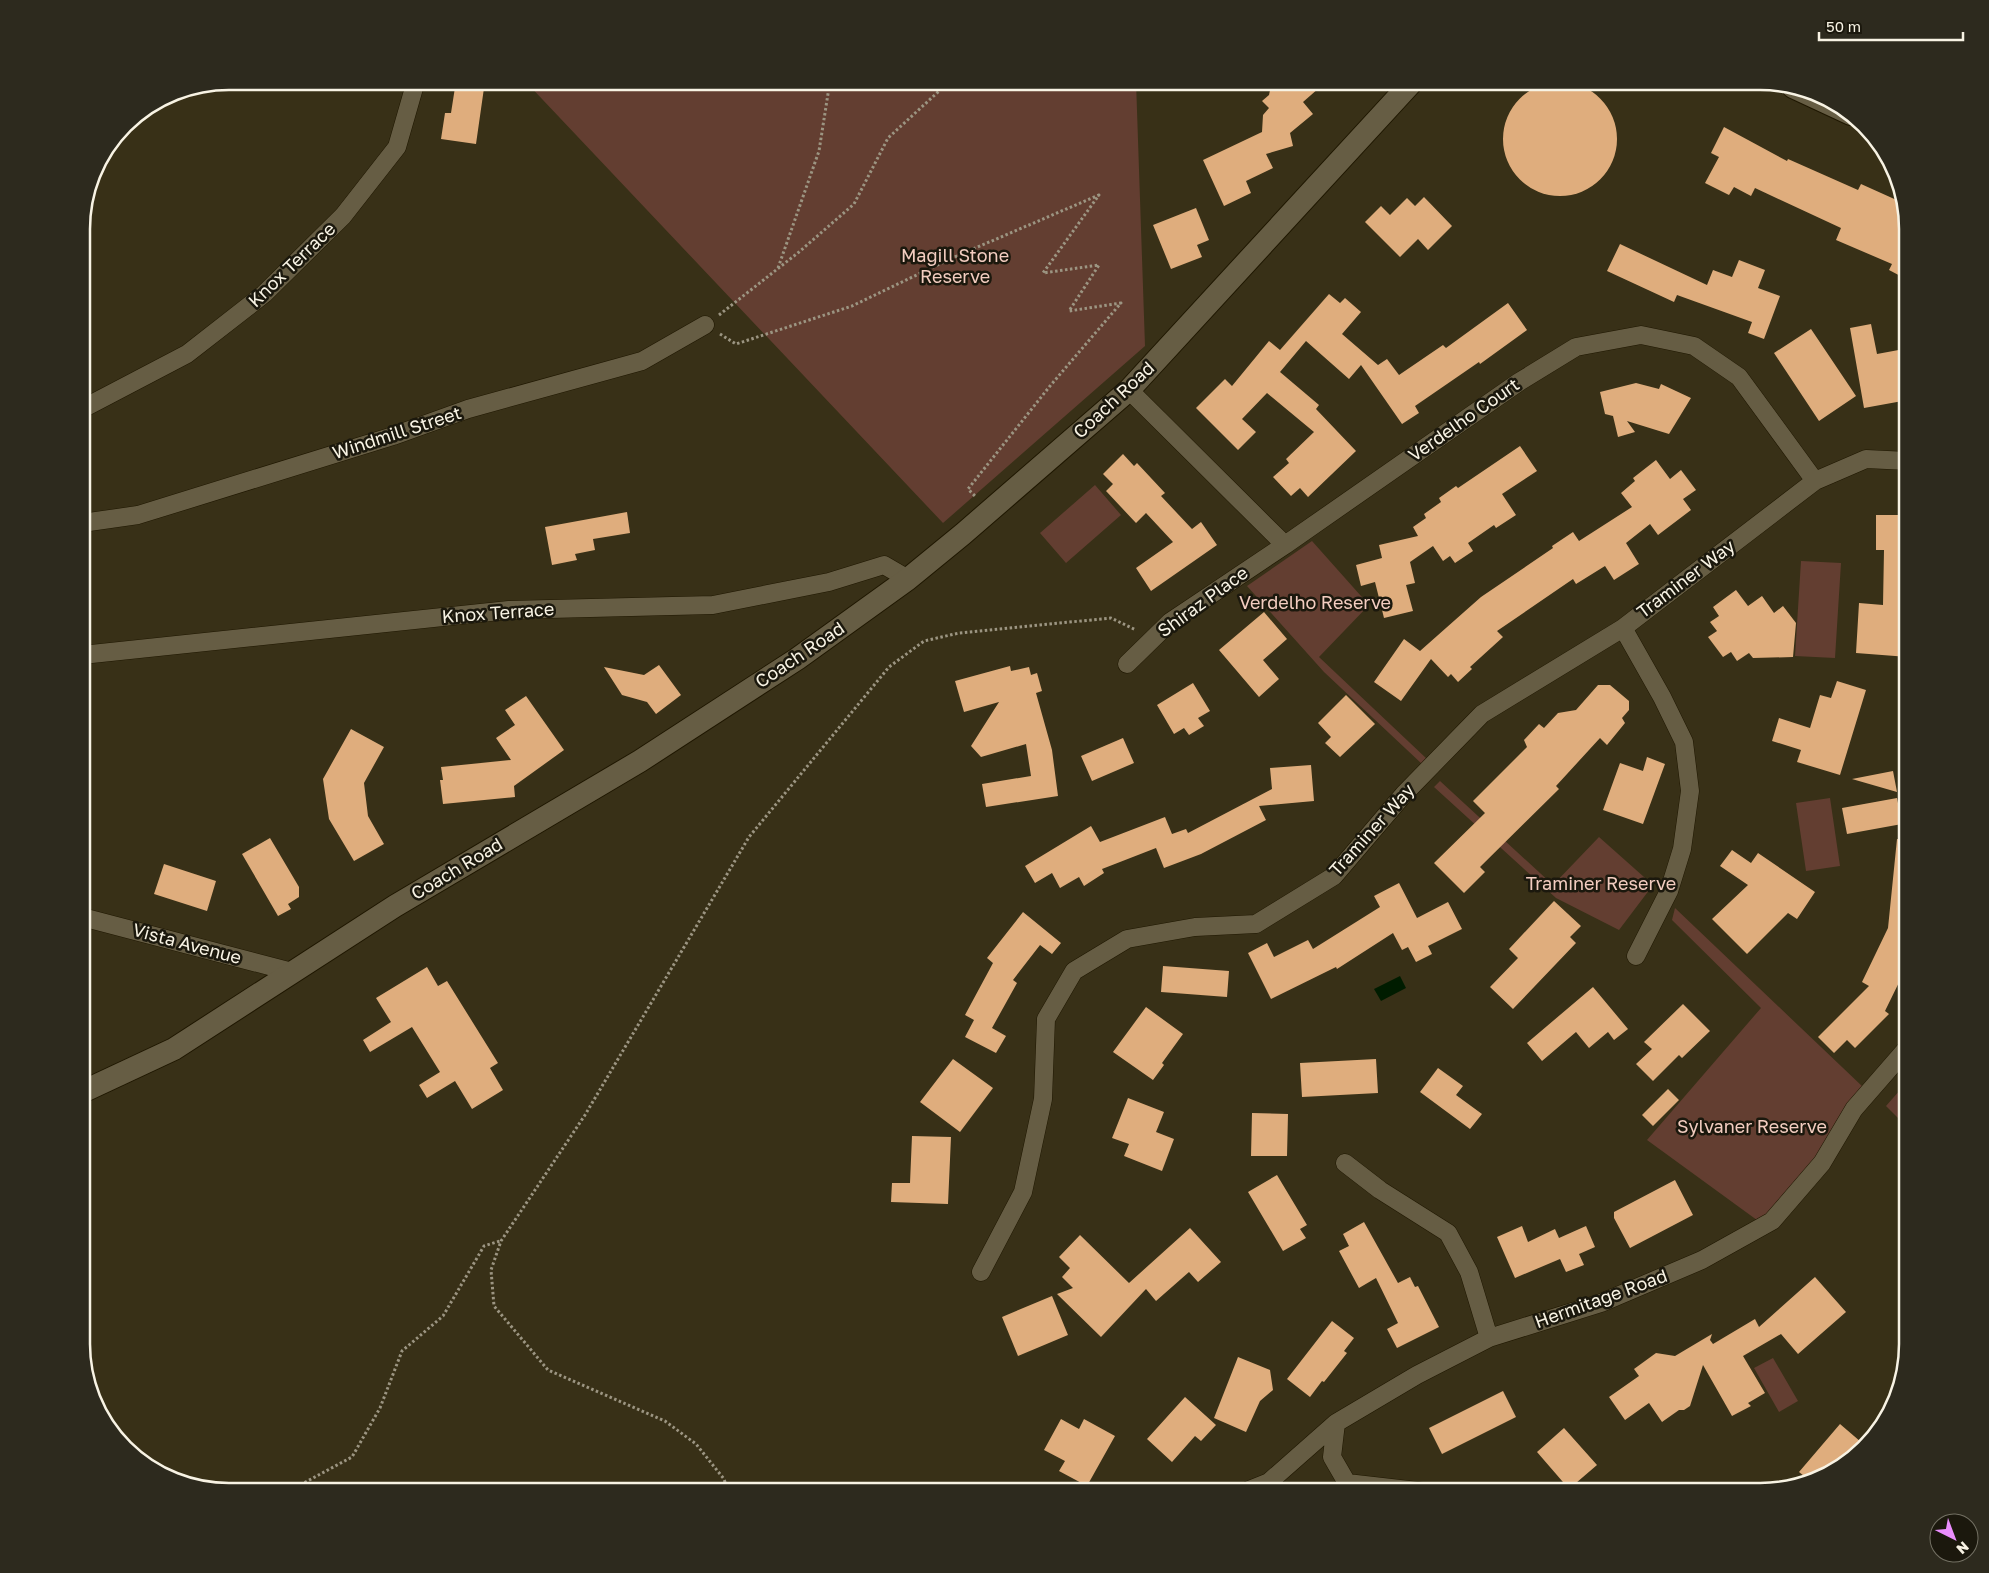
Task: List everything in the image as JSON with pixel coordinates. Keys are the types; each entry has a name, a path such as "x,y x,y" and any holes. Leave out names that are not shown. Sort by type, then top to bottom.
{"street":[{"name":"Knox Terrace","path":"90,405 187,354 264,294 343,216 397,147 413,90"},
{"name":"Coach Road","path":"90,1088 174,1049 395,906 640,761 797,659 908,579 1129,390 1405,90"},
{"name":"Windmill Street","path":"90,522 138,516 393,436 468,409 642,361 706,325"},
{"name":"Verdelho Court","path":"1285,545 1519,382 1576,347 1641,335 1694,346 1739,378 1815,481"},
{"path":"1129,390 1285,545"},
{"name":"Traminer Way","path":"981,1272 1023,1192 1043,1099 1046,1019 1074,971 1127,939 1195,927 1256,924 1334,876 1404,794 1482,714 1623,628 1815,481 1866,459 1899,459"},
{"name":"Shiraz Place","path":"1127,664 1170,622 1285,545"},
{"name":"Knox Terrace","path":"90,654 508,610 713,605 829,582 884,565 908,579"},
{"path":"1623,628 1662,697 1684,742 1690,791 1682,849 1672,882 1636,956"},
{"name":"Vista Avenue","path":"90,919 292,972"},
{"name":"Hermitage Road","path":"1266,1483 1336,1422 1417,1375 1489,1338 1609,1299 1702,1260 1772,1221 1822,1163 1854,1108 1899,1057"},
{"path":"1346,1163 1380,1190 1448,1233 1468,1272 1489,1338"},
{"path":"1336,1422 1332,1457 1347,1483"}],"path":[{"path":"778,268 819,151 829,90"},
{"path":"940,90 888,138 854,204 706,325 736,344 852,306 952,258 1099,195 1043,273 1099,265 1069,311 1121,304 1050,386 968,489 990,510"},
{"path":"725,1483 696,1444 665,1421 548,1370 494,1306 492,1270 501,1241 585,1115 749,837 889,667 924,641 959,633 1111,618 1152,639"},
{"path":"304,1483 352,1457 380,1408 402,1351 443,1316 484,1246 501,1241"}],"green space":[{"name":"Magill Stone Reserve","path":"534,90 1136,90 1145,346 943,523"},
{"path":"1095,485 1121,515 1066,563 1040,533"},
{"name":"Verdelho Reserve","path":"1312,541 1369,605 1319,657 1427,759 1422,764 1324,672 1247,586"},
{"path":"1801,561 1841,563 1835,658 1795,656"},
{"name":"Traminer Reserve","path":"1440,781 1553,885 1599,837 1653,885 1619,930 1556,898 1434,787"},
{"path":"1830,798 1840,866 1806,871 1796,803"},
{"name":"Sylvaner Reserve","path":"1675,908 1863,1087 1801,1184 1761,1223 1647,1140 1761,1008 1672,920"},
{"path":"1899,1091 1899,1119 1886,1106"},
{"path":"1773,1358 1798,1401 1779,1412 1754,1368"}],"shaded area":[{"path":"1400,976 1406,988 1381,1001 1374,989"}],"building":[{"path":"455,90 484,90 476,144 441,139 445,113 451,113"},
{"path":"1270,90 1317,90 1303,102 1313,114 1290,133 1293,146 1266,154 1273,168 1246,181 1251,193 1224,206 1203,160 1262,132 1263,115 1269,108 1262,101 1269,95"},
{"path":"1530,90 1590,90 1608,107 1616,128 1616,150 1608,171 1592,187 1571,195 1549,195 1528,187 1512,171 1504,150 1504,128 1507,117 1512,107"},
{"path":"1724,127 1787,161 1788,159 1858,190 1861,184 1895,199 1899,220 1899,275 1889,270 1892,264 1836,240 1841,228 1755,188 1751,196 1734,187 1729,195 1705,183 1719,157 1711,153"},
{"path":"1424,197 1452,226 1428,250 1418,239 1400,257 1365,222 1381,206 1390,215 1407,198 1415,206"},
{"path":"1196,208 1209,240 1197,245 1202,257 1171,269 1153,225"},
{"path":"1620,244 1707,285 1713,270 1732,277 1739,260 1765,270 1758,288 1780,296 1764,339 1748,333 1752,322 1677,295 1674,302 1607,271"},
{"path":"1329,294 1340,303 1345,298 1361,312 1342,334 1378,365 1387,359 1399,375 1443,345 1446,348 1508,303 1527,330 1480,364 1479,362 1415,406 1419,413 1402,424 1361,365 1349,379 1306,341 1280,372 1319,405 1316,409 1356,451 1308,497 1300,488 1291,496 1273,477 1289,463 1286,459 1314,432 1267,393 1242,419 1256,432 1238,450 1196,408 1225,379 1232,386 1269,341 1280,350"},
{"path":"1871,324 1877,354 1899,350 1899,402 1864,408 1850,328"},
{"path":"1811,329 1856,396 1819,421 1774,353"},
{"path":"1636,383 1659,389 1661,384 1691,398 1669,434 1627,421 1635,432 1618,437 1613,416 1605,414 1600,392"},
{"path":"1520,446 1537,471 1502,494 1516,515 1496,528 1494,525 1468,543 1473,551 1455,563 1450,556 1443,561 1433,546 1410,562 1415,583 1406,585 1413,611 1384,618 1375,582 1361,586 1356,565 1382,558 1379,545 1418,536 1413,527 1426,518 1424,514 1441,502 1439,498 1456,486 1458,488"},
{"path":"1123,454 1134,466 1137,463 1165,493 1161,496 1192,529 1201,522 1217,545 1151,591 1136,568 1173,542 1146,513 1136,523 1106,491 1113,484 1103,474"},
{"path":"1656,460 1670,479 1681,470 1696,490 1683,499 1691,510 1658,535 1650,524 1626,543 1639,564 1614,580 1605,566 1576,584 1573,579 1497,631 1503,637 1470,667 1472,669 1458,682 1451,674 1448,677 1431,659 1401,701 1374,682 1404,639 1420,651 1481,597 1553,548 1552,546 1573,532 1579,541 1632,507 1621,493 1635,481 1633,478"},
{"path":"627,512 630,533 593,539 595,550 575,554 577,560 552,565 545,527"},
{"path":"1876,515 1899,515 1899,656 1856,653 1859,603 1883,605 1884,550 1876,550"},
{"path":"1736,590 1748,606 1762,596 1774,613 1783,606 1796,623 1793,657 1753,658 1749,653 1737,661 1731,652 1723,657 1708,637 1717,631 1710,622 1719,616 1713,607"},
{"path":"1264,612 1287,639 1263,660 1279,679 1259,697 1219,650"},
{"path":"659,665 681,695 656,714 647,702 622,695 604,667 644,675"},
{"path":"1010,666 1011,671 1029,667 1031,675 1037,673 1042,691 1036,693 1052,750 1058,796 986,807 982,784 1031,776 1026,744 981,757 971,746 999,702 964,712 955,681"},
{"path":"1837,681 1866,690 1840,775 1797,762 1801,750 1772,741 1779,718 1810,728 1820,695 1831,698"},
{"path":"1193,683 1210,711 1198,718 1204,726 1189,735 1184,728 1174,734 1157,705"},
{"path":"1598,685 1610,685 1629,701 1629,710 1622,718 1625,723 1607,745 1600,738 1556,786 1559,789 1480,867 1485,872 1464,893 1434,863 1485,813 1473,801 1527,747 1524,740 1539,724 1544,728 1558,713 1576,710"},
{"path":"1346,695 1375,724 1340,757 1325,743 1331,737 1318,723"},
{"path":"526,696 564,750 514,786 515,797 443,804 440,780 443,780 441,767 511,760 496,738 515,725 505,710"},
{"path":"351,729 384,747 364,783 368,816 384,844 354,861 329,819 323,779"},
{"path":"1123,738 1134,763 1092,781 1081,756"},
{"path":"1647,757 1665,764 1643,824 1603,810 1620,763 1643,771"},
{"path":"1311,765 1314,801 1259,806 1266,820 1201,854 1164,868 1156,848 1102,869 1104,873 1084,886 1079,877 1060,888 1052,873 1035,883 1025,866 1091,826 1100,842 1165,817 1172,834 1186,829 1188,833 1272,789 1270,768"},
{"path":"1893,771 1897,792 1852,779"},
{"path":"1897,798 1899,825 1847,834 1842,808"},
{"path":"270,838 299,887 299,897 288,904 291,909 278,916 242,854"},
{"path":"1897,839 1899,839 1899,982 1885,1011 1889,1014 1855,1048 1847,1040 1834,1053 1818,1037 1869,986 1862,982 1888,928"},
{"path":"1732,850 1751,863 1758,853 1815,892 1797,919 1788,913 1747,954 1712,919 1748,885 1720,866"},
{"path":"164,864 216,881 207,911 154,894"},
{"path":"1399,883 1417,918 1448,902 1462,929 1428,946 1432,954 1416,962 1408,947 1402,950 1393,933 1337,969 1336,967 1271,999 1248,953 1267,943 1274,957 1308,940 1313,949 1380,907 1374,896"},
{"path":"1554,901 1581,926 1570,937 1576,943 1513,1009 1490,987 1518,958 1509,949"},
{"path":"1023,912 1061,943 1052,954 1040,945 1013,980 1017,983 992,1028 1006,1036 996,1053 965,1037 974,1020 965,1015 993,963 987,958"},
{"path":"1163,966 1229,971 1227,997 1161,992"},
{"path":"427,967 438,986 447,981 498,1063 490,1068 503,1090 472,1109 455,1081 427,1098 419,1085 440,1072 412,1027 370,1052 363,1040 391,1022 376,998"},
{"path":"1593,987 1628,1029 1614,1040 1608,1032 1589,1048 1576,1032 1542,1061 1527,1043"},
{"path":"1683,1004 1710,1031 1682,1058 1679,1055 1653,1081 1636,1064 1652,1049 1644,1042"},
{"path":"1146,1007 1183,1034 1162,1063 1164,1065 1153,1080 1113,1052"},
{"path":"953,1059 993,1088 960,1132 920,1102"},
{"path":"1376,1059 1378,1093 1302,1097 1300,1063"},
{"path":"1438,1068 1463,1086 1456,1095 1482,1114 1470,1129 1420,1092"},
{"path":"1668,1089 1679,1100 1653,1126 1642,1115"},
{"path":"1128,1098 1164,1112 1156,1132 1174,1139 1162,1171 1124,1156 1129,1144 1112,1138"},
{"path":"1252,1113 1288,1114 1287,1156 1251,1156"},
{"path":"912,1136 951,1137 948,1204 891,1202 892,1183 910,1183"},
{"path":"1277,1175 1307,1225 1300,1229 1306,1238 1283,1251 1248,1192"},
{"path":"1675,1180 1693,1215 1630,1248 1614,1218 1614,1212"},
{"path":"1364,1222 1398,1283 1410,1277 1415,1287 1418,1286 1439,1327 1397,1348 1387,1329 1398,1323 1376,1278 1359,1288 1339,1251 1349,1246 1343,1234"},
{"path":"1522,1226 1528,1242 1555,1229 1559,1238 1586,1226 1595,1247 1579,1254 1584,1265 1566,1272 1560,1259 1515,1278 1497,1237"},
{"path":"1190,1228 1221,1262 1198,1282 1189,1272 1156,1301 1146,1289 1101,1337 1057,1294 1073,1288 1062,1277 1070,1268 1059,1257 1080,1235 1129,1283"},
{"path":"1815,1277 1846,1312 1798,1354 1781,1334 1743,1356 1765,1393 1748,1403 1751,1406 1732,1416 1703,1365 1690,1406 1684,1410 1679,1410 1662,1422 1649,1403 1625,1420 1609,1397 1639,1376 1634,1369 1656,1353 1675,1356 1712,1334 1710,1340 1713,1344 1755,1319 1759,1327"},
{"path":"1052,1296 1068,1335 1018,1356 1002,1317"},
{"path":"1332,1321 1354,1338 1344,1351 1347,1353 1310,1397 1287,1379"},
{"path":"1238,1357 1270,1370 1273,1390 1260,1401 1246,1432 1214,1418"},
{"path":"1503,1391 1516,1417 1442,1454 1429,1428"},
{"path":"1185,1397 1216,1425 1201,1441 1195,1436 1172,1462 1147,1439"},
{"path":"1061,1419 1079,1429 1084,1419 1115,1436 1089,1483 1081,1483 1059,1471 1065,1461 1044,1450"},
{"path":"1840,1424 1859,1441 1837,1460 1821,1469 1803,1475 1799,1472"},
{"path":"1564,1428 1597,1465 1576,1483 1564,1483 1537,1452"}]}
